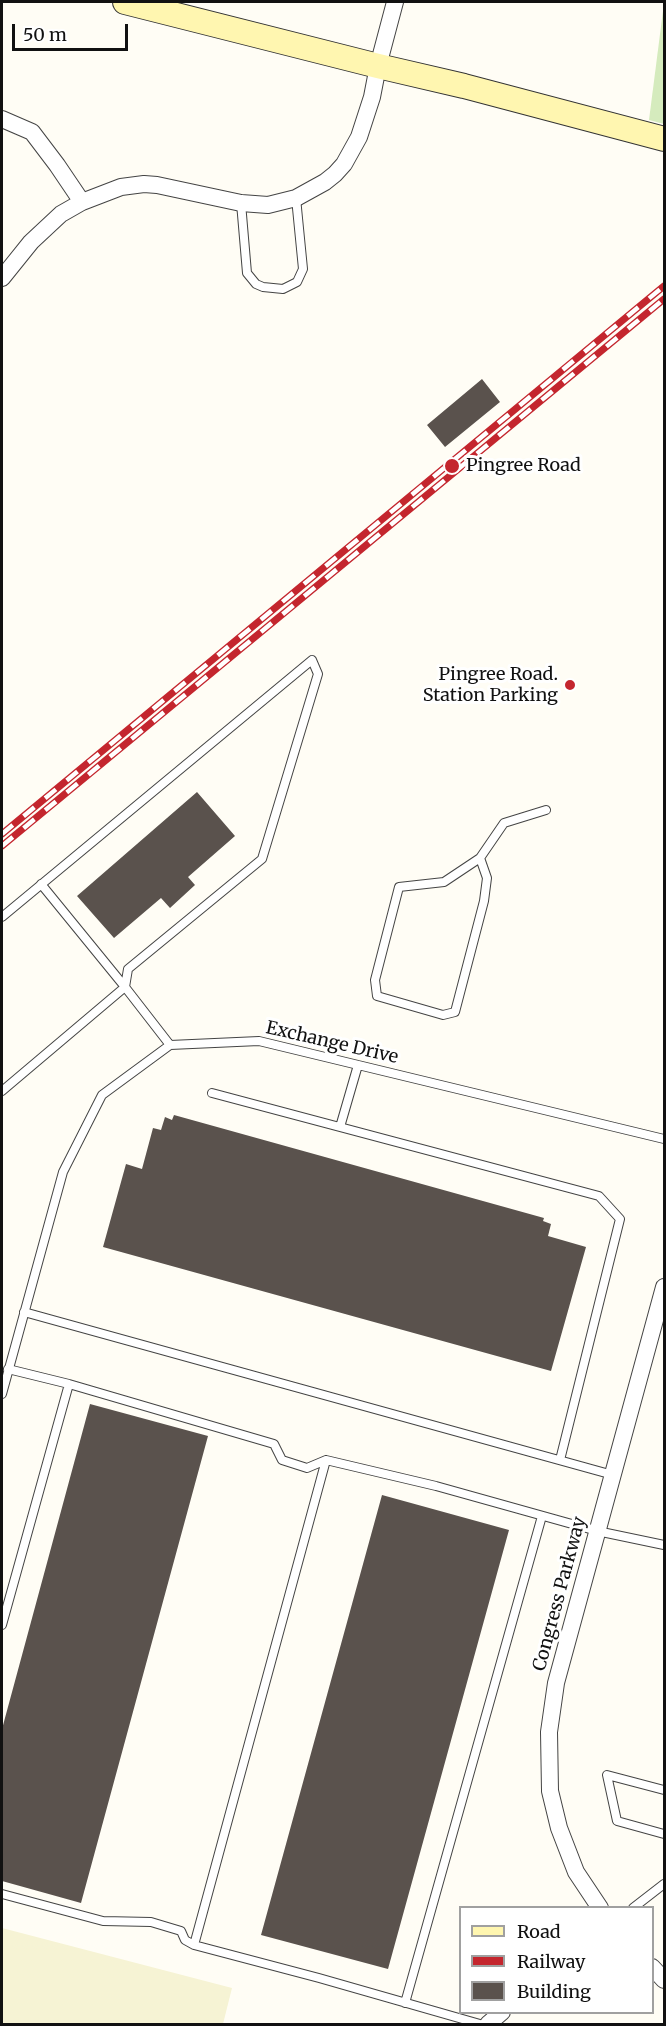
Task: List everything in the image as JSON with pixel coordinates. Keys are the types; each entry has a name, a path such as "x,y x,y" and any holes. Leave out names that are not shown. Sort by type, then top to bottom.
{"street":[{"path":"125,2 464,86 664,139"},
{"path":"2,278 31,242 62,214 82,202 121,188 144,184 157,185 241,203 268,205 296,198 335,174 354,149 372,97 395,2"},
{"path":"2,119 32,132 82,202"},
{"name":"Congress Parkway","path":"599,1906 576,1872 559,1828 550,1791 549,1732 556,1683 664,1287"},
{"path":"488,2025 501,2014"}],"lane":[{"path":"241,203 247,273 256,284 283,289 297,282 303,269 296,198"},
{"path":"2,916 312,660 318,674 262,859 128,969 125,987 2,1091"},
{"path":"480,858 487,878 484,901 455,1012 443,1015 378,996 375,980 399,887 444,882 480,858 504,823 546,810"},
{"path":"2,1394 63,1172 102,1095 170,1046 41,884"},
{"name":"Exchange Drive","path":"170,1046 259,1041 664,1139"},
{"path":"340,1127 358,1065"},
{"path":"212,1093 600,1196 620,1219 560,1460"},
{"path":"24,1312 613,1475"},
{"path":"8,1369 69,1384 274,1444 282,1460 307,1468 326,1460 436,1486 597,1531 664,1545"},
{"path":"2,1624 69,1384"},
{"path":"194,1945 326,1460"},
{"path":"405,2003 542,1516"},
{"path":"664,1790 607,1775 617,1821 664,1834"},
{"path":"636,1906 664,1884"},
{"path":"2,1894 103,1920 151,1922 181,1931 185,1940 194,1945 319,1978 480,2025"}],"shaded area":[{"path":"2,1928 232,1988 223,2024 2,2024"}],"green space":[{"path":"664,3 664,124 649,120"}],"building":[{"name":"Pingree Road","path":"482,379 500,402 445,447 427,425"},
{"path":"197,792 235,836 188,877 195,885 170,908 161,898 114,938 77,896"},
{"path":"174,1115 544,1218 543,1221 551,1224 548,1236 586,1247 551,1371 103,1247 126,1164 142,1169 153,1128 161,1130 165,1117 172,1120"},
{"path":"90,1404 208,1436 81,1903 2,1881 2,1729"},
{"path":"382,1495 509,1530 388,1969 261,1935"}],"railway":[{"path":"2,834 664,286"},
{"path":"2,846 664,299"}],"place":[{"name":"Pingree Road","path":"452,466"},
{"name":"Pingree Road. Station Parking","path":"570,685"}]}
